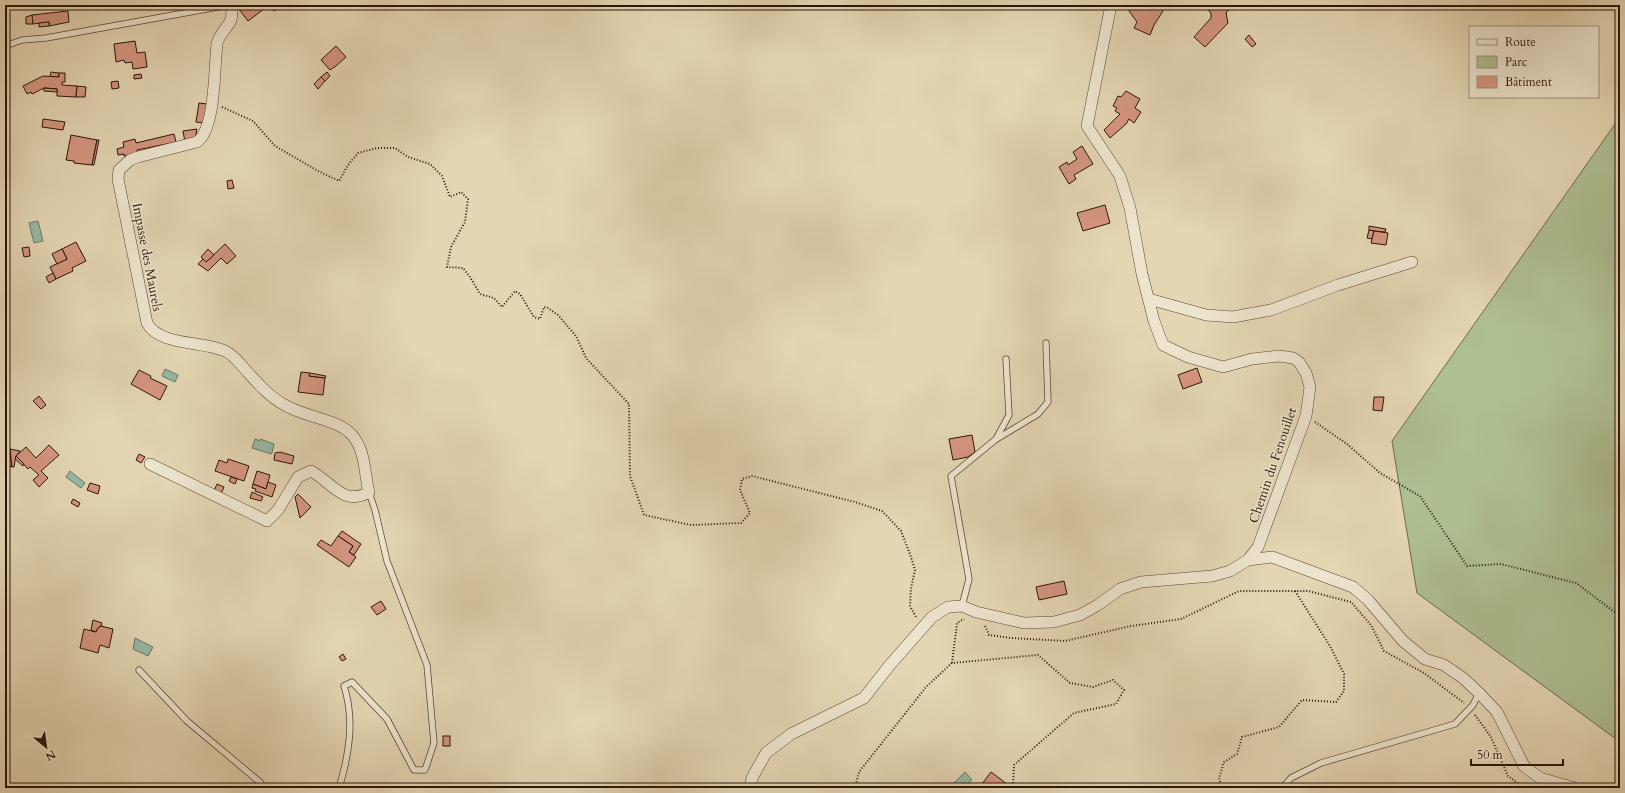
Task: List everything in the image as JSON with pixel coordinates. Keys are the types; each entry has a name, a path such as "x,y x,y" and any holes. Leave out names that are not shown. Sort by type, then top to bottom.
{"street":[{"name":"Impasse des Maurels","path":"231,5 231,20 217,42 212,103 202,138 197,142 130,160 119,170 118,179 147,323 151,330 174,340 227,351 264,389 282,404 304,415 334,424 351,433 358,442 363,458 369,492"},
{"name":"Chemin du Fenouillet","path":"1111,5 1087,126 1120,176 1130,208 1148,299 1154,322 1163,345 1188,357 1223,366 1252,359 1279,356 1293,358 1300,362 1306,373 1310,387 1306,416 1278,488 1258,547 1248,560"},
{"path":"1148,299 1206,315 1233,317 1271,310 1338,285 1412,262"},
{"path":"150,464 267,521 278,510 298,477 311,471 347,497 360,497 369,492"},
{"path":"750,788 752,778 766,754 791,734 864,698 889,666 932,617 948,607 962,606 976,612 1024,623 1054,622 1080,616 1120,589 1141,582 1212,576 1230,571 1248,560 1272,557 1353,587 1368,600 1403,641 1425,659 1444,665 1463,678 1479,693 1497,712 1524,766 1540,778 1575,788"}],"lane":[{"path":"5,46 22,40 46,38 231,5"},
{"path":"962,606 970,579 951,476 995,440 1038,414 1048,402 1046,343"},
{"path":"995,440 1010,416 1006,359"},
{"path":"339,788 346,764 351,732 349,699 344,686 352,682 387,720 414,770 425,770 434,743 427,665 387,561 375,510 369,492"},
{"path":"140,670 187,721 261,783 263,788"},
{"path":"1282,788 1291,778 1321,763 1455,724 1470,707 1479,693"}],"path":[{"path":"212,103 253,121 275,146 318,171 339,181 348,165 358,153 377,148 396,148 408,157 430,164 442,176 450,197 461,192 468,199 465,222 451,248 447,267 463,268 480,294 494,298 502,307 515,291 520,294 534,317 540,319 544,307 558,315 576,336 586,358 629,404 630,476 644,515 691,525 741,523 750,513 740,490 742,479 752,476 856,502 882,511 901,531 910,554 915,570 911,588 910,606 923,628"},
{"path":"1306,416 1347,444 1380,473 1420,496 1467,566 1501,564 1576,583 1620,616"},
{"path":"952,663 957,623 976,612 989,635 1011,638 1065,641 1132,626 1181,619 1238,591 1308,591 1352,602 1371,625 1384,651 1424,673 1470,707 1491,737 1508,776 1524,788"},
{"path":"1222,788 1219,778 1224,762 1237,754 1242,737 1279,727 1302,700 1336,702 1344,691 1344,674 1330,646 1295,591"},
{"path":"855,788 860,772 926,687 952,663 1038,655 1070,683 1093,687 1113,680 1124,690 1116,704 1074,713 1014,765 1013,784 1010,788"}],"green space":[{"path":"1620,117 1620,742 1417,593 1392,441"}],"shaded area":[{"path":"38,221 43,241 34,243 29,223"},
{"path":"165,369 178,375 175,382 162,376"},
{"path":"255,439 260,441 260,439 274,444 272,453 271,454 252,448"},
{"path":"70,471 85,483 81,488 66,477"},
{"path":"135,638 153,647 148,656 133,649"},
{"path":"965,772 972,780 963,788 953,788 951,786"}],"building":[{"path":"238,5 268,6 248,21 238,8"},
{"path":"270,5 284,5 274,11"},
{"path":"1131,5 1155,5 1163,11 1154,25 1150,35 1134,28 1137,22 1129,11"},
{"path":"1204,6 1232,6 1226,13 1228,23 1205,47 1194,37 1211,18 1211,13"},
{"path":"68,11 69,22 49,26 49,22 33,24 32,15"},
{"path":"32,15 33,24 26,24 26,17"},
{"path":"49,22 49,26 39,27 39,23"},
{"path":"1249,35 1256,44 1252,47 1245,39"},
{"path":"135,41 137,53 145,52 147,67 133,69 132,62 125,63 124,60 116,62 114,44"},
{"path":"336,46 346,57 330,70 321,60"},
{"path":"51,72 59,73 59,77 50,77"},
{"path":"327,72 330,76 325,81 321,77"},
{"path":"59,73 65,73 65,82 62,82 62,85 77,86 76,97 57,96 57,89 44,88 32,94 31,92 27,94 23,86 43,76 59,77"},
{"path":"141,74 142,78 134,79 134,75"},
{"path":"321,77 325,81 318,89 314,84"},
{"path":"118,81 119,88 112,89 111,82"},
{"path":"77,86 86,87 85,97 76,97"},
{"path":"44,88 57,89 57,92 44,91"},
{"path":"1126,91 1140,99 1135,108 1141,112 1134,123 1129,119 1126,124 1110,138 1104,130 1120,114 1115,111 1117,108 1113,106 1118,96 1121,97"},
{"path":"199,103 207,104 204,123 196,122"},
{"path":"43,119 65,122 63,130 42,127"},
{"path":"197,129 195,140 185,142 183,131"},
{"path":"174,134 176,142 137,150 137,153 124,156 124,154 118,155 117,149 124,147 123,142 135,139 136,143"},
{"path":"71,135 97,140 92,165 74,163 74,161 66,160"},
{"path":"97,140 99,140 94,165 92,165"},
{"path":"1082,146 1093,164 1074,175 1076,179 1069,184 1059,167 1067,162 1068,165 1077,159 1073,152"},
{"path":"232,180 234,188 228,189 227,181"},
{"path":"1105,205 1110,223 1083,231 1077,213"},
{"path":"1369,226 1386,229 1385,232 1374,231 1369,230"},
{"path":"1369,230 1374,231 1372,239 1367,238"},
{"path":"1374,231 1388,233 1386,245 1371,243"},
{"path":"76,242 86,261 72,268 73,271 56,279 50,267 67,259 62,249"},
{"path":"225,244 236,256 227,264 221,258 208,271 198,264 203,259 206,262"},
{"path":"29,247 30,256 24,257 22,248"},
{"path":"62,249 67,259 57,264 52,254"},
{"path":"208,249 214,255 206,262 201,257"},
{"path":"53,273 56,279 49,283 46,277"},
{"path":"1197,368 1202,382 1183,389 1178,375"},
{"path":"139,370 151,376 150,378 167,386 160,400 131,384"},
{"path":"301,372 310,373 309,376 325,378 323,395 298,392"},
{"path":"310,373 326,376 325,378 309,376"},
{"path":"39,396 46,405 41,409 33,401"},
{"path":"1374,397 1384,397 1382,411 1373,410"},
{"path":"972,435 975,452 968,457 953,460 949,439"},
{"path":"49,445 59,455 41,471 48,478 39,487 33,480 39,475 30,467 28,469 16,456 26,447 36,458"},
{"path":"8,448 10,449 12,467 5,465"},
{"path":"10,449 20,451 16,456 14,467 12,467"},
{"path":"280,452 294,456 292,464 274,460 275,453"},
{"path":"139,454 145,457 141,463 136,460"},
{"path":"16,456 24,464 23,466 15,459"},
{"path":"228,459 249,466 244,481 215,471 219,460 227,463"},
{"path":"257,471 270,475 266,489 253,484"},
{"path":"231,477 237,479 235,484 229,481"},
{"path":"268,482 276,485 272,497 255,491 256,489 252,488 253,484 266,489"},
{"path":"90,483 100,486 98,494 87,490"},
{"path":"217,484 224,487 221,494 214,491"},
{"path":"252,492 263,497 261,501 250,498"},
{"path":"298,494 311,507 300,518 295,497"},
{"path":"73,499 80,503 78,507 71,503"},
{"path":"342,531 361,544 354,555 349,552 353,546 338,536"},
{"path":"338,536 353,546 349,552 356,557 349,567 317,545 321,540 331,546"},
{"path":"1064,581 1067,594 1039,600 1036,587"},
{"path":"381,601 386,609 377,615 371,607"},
{"path":"93,620 102,623 96,632 91,630"},
{"path":"101,626 113,629 109,648 100,645 98,653 80,648 84,629 96,632"},
{"path":"343,654 346,659 342,661 339,657"},
{"path":"443,736 450,736 450,746 443,746"},
{"path":"991,772 1007,784 1004,788 979,788"}]}
